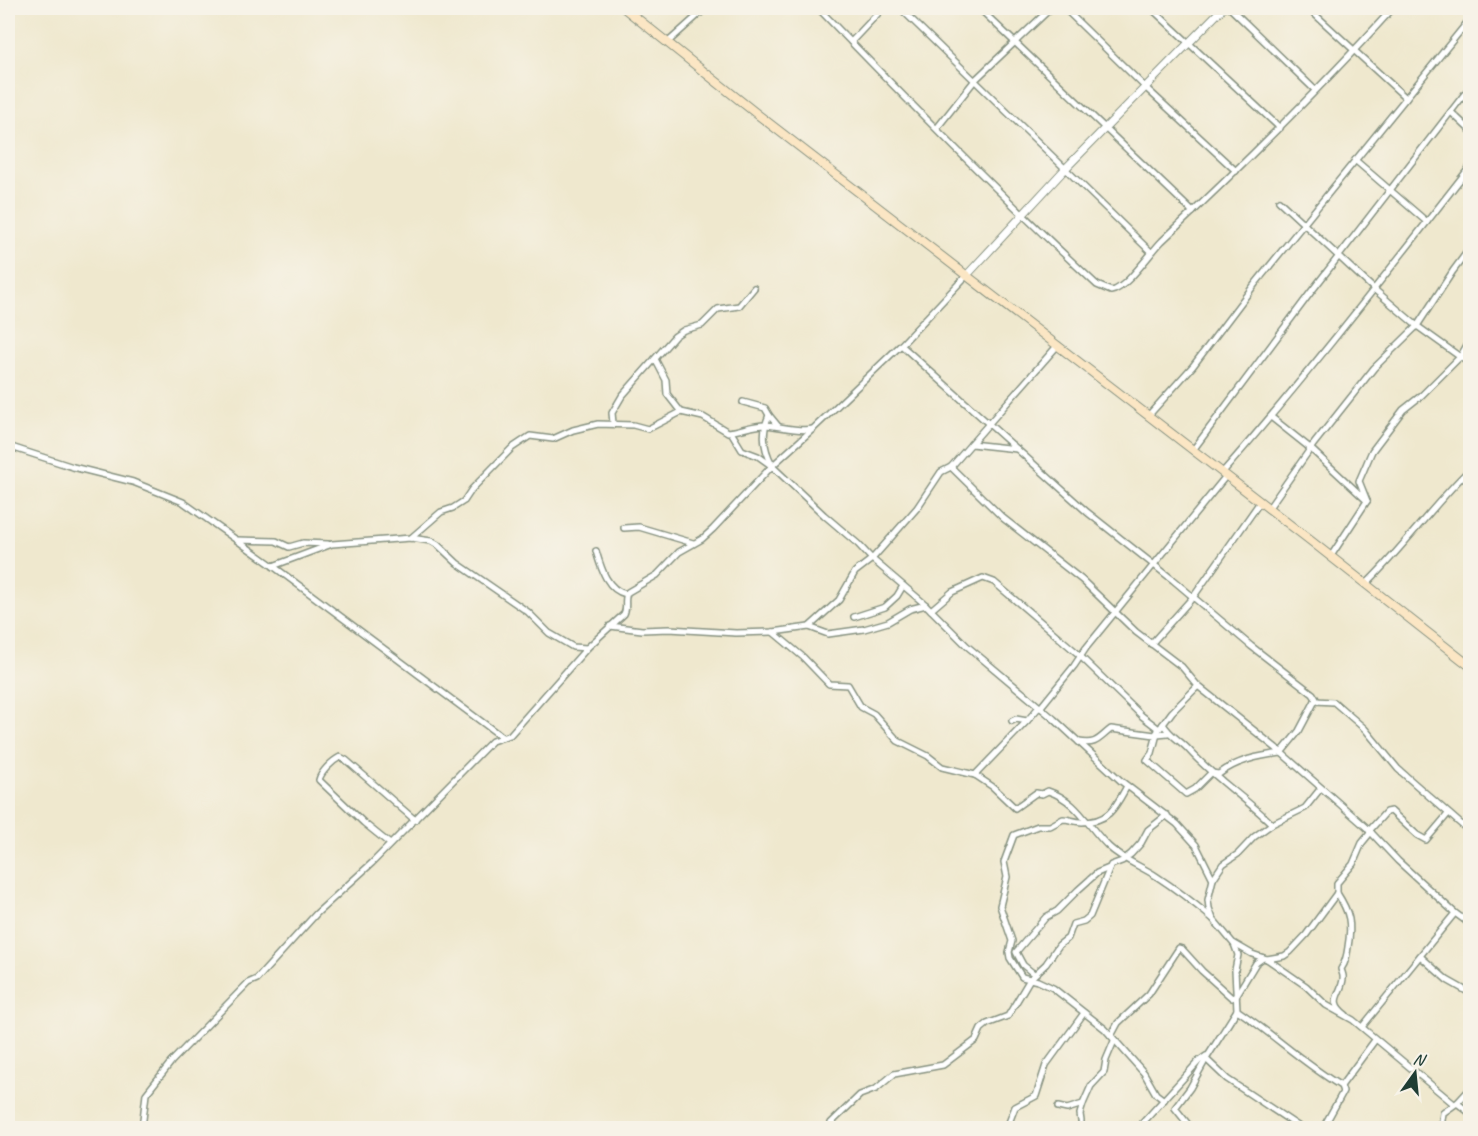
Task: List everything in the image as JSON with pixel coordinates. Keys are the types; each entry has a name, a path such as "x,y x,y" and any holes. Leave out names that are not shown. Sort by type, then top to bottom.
{"main road":[{"path":"624,8 757,114 1331,556 1470,666"}],"street":[{"path":"668,42 706,8"},
{"path":"818,8 914,108 937,128 1022,215 1097,285 1111,291 1119,289 1151,252 1280,128 1393,8"},
{"path":"851,42 883,8"},
{"path":"900,8 1151,252"},
{"path":"979,8 1193,212"},
{"path":"937,128 975,80 1051,8"},
{"path":"1064,8 1236,171"},
{"path":"1151,8 1280,128"},
{"path":"596,551 600,566 610,584 618,592 626,594 657,575 672,559 702,539 772,466 901,345 1104,128 1223,8"},
{"path":"1230,8 1315,90"},
{"path":"1308,8 1406,98"},
{"path":"1148,416 1193,366 1255,284 1305,226 1355,160 1470,20"},
{"path":"1193,450 1311,292 1470,87"},
{"path":"1451,112 1470,130"},
{"path":"1355,160 1427,222"},
{"path":"975,775 1040,708 1335,335 1375,290 1470,167"},
{"path":"1279,201 1339,258 1417,326 1470,364"},
{"path":"1268,509 1310,448 1374,368 1417,326 1470,248"},
{"path":"613,423 612,413 622,396 675,336 684,330 702,325 718,309 739,306 754,288"},
{"path":"1367,501 1359,481 1372,451 1403,410 1422,395 1460,357 1470,340"},
{"path":"901,345 1087,512 1313,694 1315,701 1299,731 1281,753 1236,763 1219,774 1211,773"},
{"path":"809,627 839,600 855,572 872,559 917,508 941,472 951,467 987,423 1058,345"},
{"path":"655,359 666,380 667,394 681,412 703,417 719,428 731,432 764,425 804,430 814,428"},
{"path":"743,402 765,408 778,426"},
{"path":"411,538 441,512 464,501 501,458 524,439 534,436 554,439 593,424 613,423 648,429 681,412"},
{"path":"769,415 764,425 764,441 772,466"},
{"path":"1271,417 1310,448 1367,501"},
{"path":"731,432 742,450 758,456 772,466 967,646 1127,786 1167,815 1196,845 1213,879"},
{"path":"971,444 1018,450"},
{"path":"8,446 154,489 183,502 273,566 502,737"},
{"path":"951,467 1004,518 1082,580 1151,644 1182,667 1198,686 1281,753 1370,831 1398,861 1470,924"},
{"path":"1366,584 1389,562 1420,522 1470,469"},
{"path":"1331,556 1367,501"},
{"path":"1151,644 1194,597 1260,502"},
{"path":"624,528 639,527 693,543"},
{"path":"237,540 276,541 289,547 303,543 332,544 423,539 438,545 457,563 528,612 549,633 573,647 587,648"},
{"path":"273,566 332,544"},
{"path":"610,626 642,630 669,629 736,633 773,632 809,627 828,634 864,629 888,622 910,609 928,608 952,592 984,577 1010,595 1160,729 1186,747 1211,773 1272,824"},
{"path":"854,617 885,607 897,596 903,586"},
{"path":"142,1128 146,1094 172,1061 248,983 257,979 317,914 372,863 492,741 510,735 587,648 625,612 626,594"},
{"path":"773,632 803,657 829,684 848,685 861,707 874,714 898,741 928,756 942,767 975,775 993,787 1015,808 1035,794 1048,791 1075,805 1085,822 1110,848 1158,877 1213,919 1233,943 1238,955 1235,970 1237,1010 1190,1088 1175,1108 1191,1128"},
{"path":"1078,742 1088,744 1099,741 1111,729 1153,736 1187,695 1198,686"},
{"path":"1315,701 1334,702 1343,709 1365,729 1398,769 1470,832"},
{"path":"1012,721 1016,719 1027,721"},
{"path":"1160,729 1168,733"},
{"path":"1160,729 1148,762 1184,794 1195,789 1211,773"},
{"path":"390,844 364,824 319,780 336,760 340,757 346,760 415,820"},
{"path":"1032,976 1020,975 1010,958 1012,941 1000,906 1007,877 1004,862 1010,843 1016,834 1032,827 1050,826 1063,819 1085,822 1101,819 1110,814 1127,786"},
{"path":"1213,919 1208,900 1213,879 1223,864 1272,824 1305,808 1321,788"},
{"path":"1448,814 1426,840 1416,835 1391,811 1386,812 1370,831 1353,864 1337,883 1337,893 1344,904 1351,926 1346,962 1341,969 1343,978 1336,1003 1340,1010 1375,1040 1441,1094 1470,1113"},
{"path":"1164,1100 1156,1094 1144,1073 1112,1035 1053,988 1032,976 1016,952 1046,917 1057,911 1097,873 1126,858 1141,843 1148,830 1167,815"},
{"path":"829,1128 860,1095 876,1089 894,1074 943,1065 976,1040 982,1028 1008,1016 1032,976 1046,964 1059,945 1068,938 1073,924 1084,921 1090,916 1103,887 1108,868"},
{"path":"1081,1121 1080,1114 1091,1086 1104,1072 1112,1035 1118,1023 1149,994 1180,948 1231,998 1236,996 1256,963 1265,958 1284,956 1290,952 1306,936 1337,893"},
{"path":"1362,1027 1455,912"},
{"path":"1233,943 1265,958 1306,986 1326,1005 1353,1020"},
{"path":"1420,956 1447,980 1470,993"},
{"path":"1237,1010 1269,1031 1341,1086"},
{"path":"1007,1128 1015,1107 1036,1096 1047,1065 1084,1013"},
{"path":"1323,1128 1342,1092 1341,1086 1375,1040"},
{"path":"1138,1128 1199,1060 1207,1057"},
{"path":"1207,1057 1227,1078 1302,1128"},
{"path":"1444,1112 1456,1104 1470,1089"},
{"path":"1441,1094 1444,1101 1441,1128"},
{"path":"1058,1107 1068,1109 1083,1104"}]}
